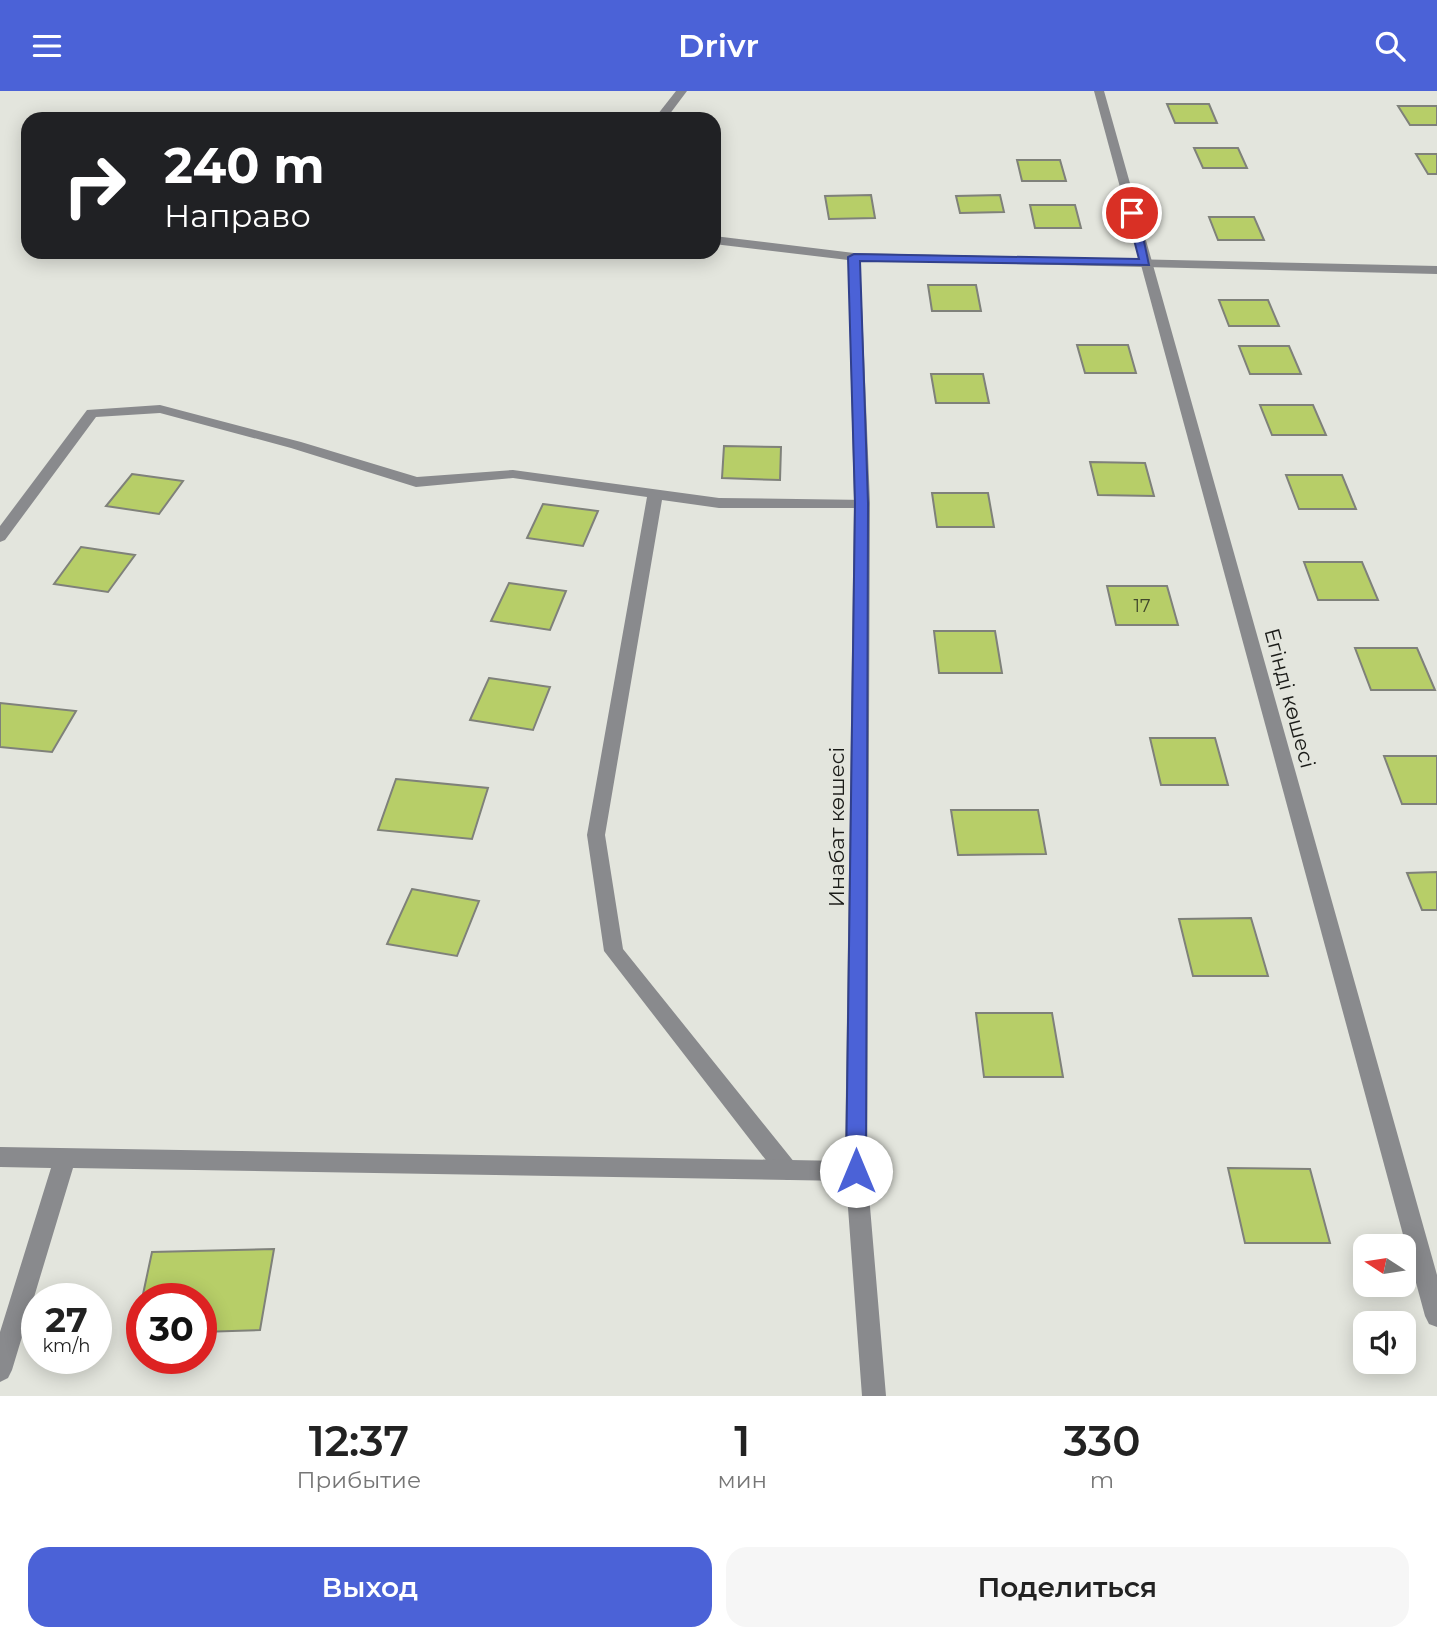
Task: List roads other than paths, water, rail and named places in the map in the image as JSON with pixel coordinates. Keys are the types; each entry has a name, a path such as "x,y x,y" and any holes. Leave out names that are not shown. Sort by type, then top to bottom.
{"street":[{"path":"666,112 682,91"},
{"name":"Егінді көшесі","path":"1099,91 1437,1316"},
{"path":"721,241 854,257 1437,270"},
{"name":"Инабат көшесі","path":"854,257 862,503 856,1171 874,1396"},
{"path":"0,537 92,413 160,409 296,445 416,482 513,474 719,503 862,503"},
{"path":"655,494 596,835 614,951 787,1170"},
{"path":"0,1157 856,1171"},
{"path":"0,1370 65,1158"}]}
